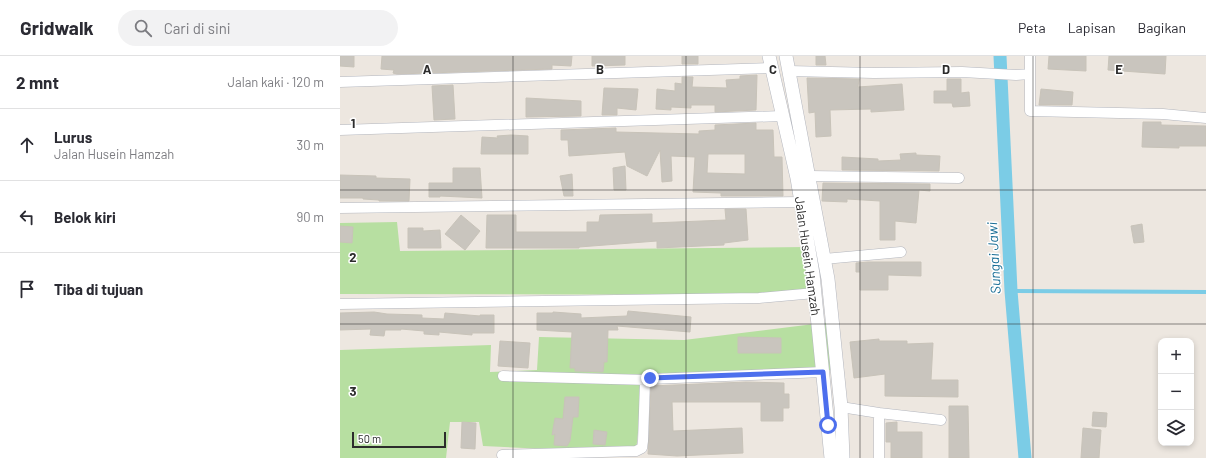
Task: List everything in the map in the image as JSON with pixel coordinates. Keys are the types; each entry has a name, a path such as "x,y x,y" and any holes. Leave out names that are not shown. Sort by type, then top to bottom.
{"street":[{"name":"Jalan Husein Hamzah","path":"786,56 830,295 841,407 843,458"},
{"path":"1030,56 1030,111 1163,114 1206,118"},
{"name":"Jalan Husein Hamzah","path":"770,62 797,178 815,293 831,458"},
{"path":"340,82 770,62"},
{"path":"789,71 1030,74"},
{"path":"340,130 782,116"},
{"path":"809,176 959,178"},
{"path":"340,208 800,202"},
{"path":"824,259 901,252"},
{"path":"340,304 759,298 815,293"},
{"path":"503,376 648,380 650,378 837,371"},
{"path":"502,455 636,451 642,448 645,382 648,380"},
{"path":"841,407 941,420"},
{"path":"879,412 879,458"}],"green space":[{"path":"397,222 400,251 806,247 813,295 340,294 340,223"},
{"path":"830,322 835,370 644,377 636,451 590,451 483,446 479,422 450,422 446,458 340,458 340,350 491,345 490,372 537,370 539,337 684,340"}],"building":[{"path":"340,56 354,56 354,67 340,66"},
{"path":"382,56 572,56 571,66 552,65 552,69 397,74 393,73 394,70 381,69"},
{"path":"592,56 625,56 625,65 592,66"},
{"path":"682,56 698,56 698,64 682,64"},
{"path":"816,56 825,56 826,65 816,65"},
{"path":"1049,56 1086,56 1086,71 1048,69"},
{"path":"1109,56 1166,56 1165,74 1108,70"},
{"path":"757,75 756,110 715,112 715,105 691,105 691,108 671,107 671,110 656,109 657,89 675,91 675,83 682,84 682,77 693,77 692,87 727,88 726,80 740,79 740,76"},
{"path":"807,78 859,79 858,87 902,84 904,110 871,112 871,109 830,110 831,136 816,137 815,112 809,113"},
{"path":"947,79 961,79 961,93 969,92 970,106 953,107 952,103 934,103 934,91 947,91"},
{"path":"453,85 455,119 434,120 432,86"},
{"path":"604,88 638,89 636,110 617,108 617,115 602,115"},
{"path":"1041,89 1073,92 1072,105 1039,105"},
{"path":"526,98 581,101 581,116 526,117"},
{"path":"1143,122 1161,122 1161,125 1206,126 1206,146 1179,146 1179,148 1142,147"},
{"path":"756,123 756,130 773,130 774,157 782,157 783,196 721,196 721,193 693,192 695,157 671,156 672,181 662,182 660,150 647,176 627,166 625,152 569,156 568,140 561,140 561,130 616,128 616,132 699,134 699,131 715,130 715,125","holes":["708,154 745,154 745,174 707,173"]},
{"path":"497,136 528,136 528,154 481,154 482,137 498,138"},
{"path":"916,153 916,155 940,156 939,171 842,170 842,157 878,159 878,161 901,160 900,154"},
{"path":"625,166 626,190 614,190 613,168"},
{"path":"453,168 480,168 482,198 440,196 429,197 429,183 453,183"},
{"path":"572,174 573,196 564,196 560,176"},
{"path":"340,175 410,179 409,201 379,201 363,198 340,198"},
{"path":"823,183 930,184 930,191 919,190 916,223 895,221 895,240 880,240 880,201 847,199 847,202 822,201"},
{"path":"725,209 746,209 748,240 724,243 724,245 657,248 657,241 579,248 486,248 487,215 516,215 516,232 587,232 587,222 599,222 600,215 652,214 652,223 726,220"},
{"path":"461,215 480,231 465,250 445,234"},
{"path":"1142,224 1144,242 1134,243 1131,226"},
{"path":"340,226 353,227 352,243 340,242"},
{"path":"408,228 423,228 423,231 440,230 441,248 408,248"},
{"path":"921,262 921,276 888,275 888,290 860,290 860,272 856,272 856,263"},
{"path":"628,311 691,317 690,332 617,326 618,330 608,330 607,362 604,362 603,372 575,371 575,368 570,368 572,332 537,330 537,313 553,312 581,314 581,318 627,316"},
{"path":"374,312 422,315 422,318 444,319 445,313 480,316 494,315 494,333 472,333 472,335 439,332 439,335 424,334 424,331 401,329 385,330 384,336 370,335 371,329 340,330 340,313"},
{"path":"738,337 781,338 781,353 738,353"},
{"path":"879,339 879,341 907,341 907,344 933,343 931,380 958,380 958,397 885,396 885,374 854,378 850,342"},
{"path":"500,341 530,343 528,368 498,366"},
{"path":"746,382 784,383 784,394 789,394 789,408 783,408 783,421 761,421 761,402 672,402 673,431 742,428 743,453 677,456 648,454 651,386"},
{"path":"565,397 579,397 578,417 573,417 570,441 567,446 554,445 555,434 552,435 555,418 563,419"},
{"path":"949,406 968,406 969,458 949,458"},
{"path":"1093,412 1107,413 1106,427 1092,426"},
{"path":"462,422 476,423 475,449 461,448"},
{"path":"897,422 897,432 922,432 922,458 891,458 891,442 886,442 886,423"},
{"path":"1083,428 1101,430 1099,458 1081,458"},
{"path":"594,430 607,432 605,445 593,444"}],"waterway":[{"name":"Sungai Jawi","path":"1000,56 1011,291 1025,458"},
{"path":"1011,291 1206,292"}],"route":[{"path":"650,378 823,372 828,425"}]}
